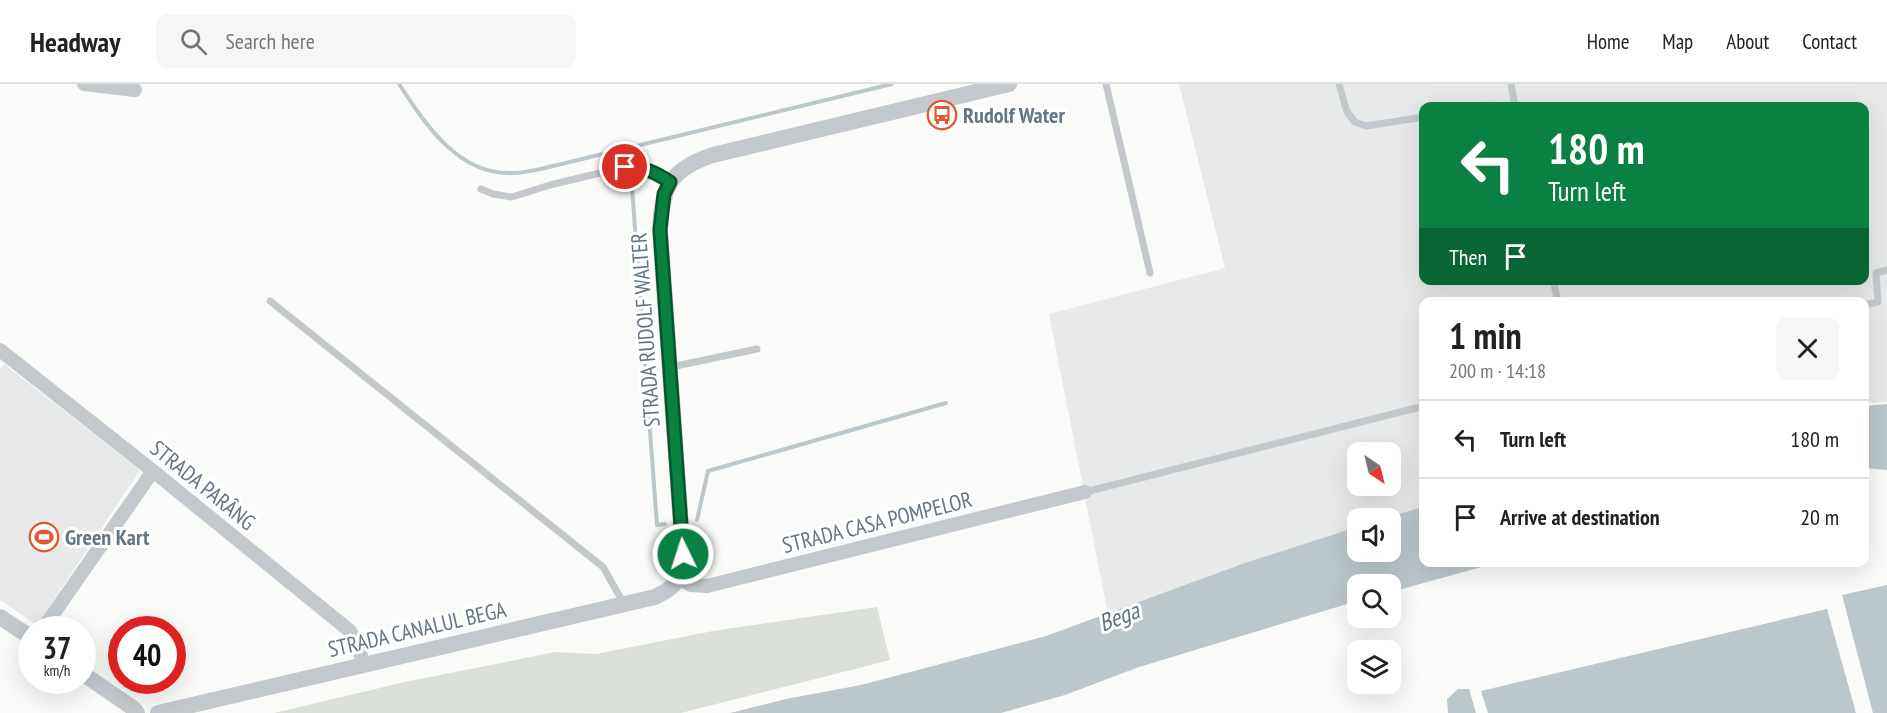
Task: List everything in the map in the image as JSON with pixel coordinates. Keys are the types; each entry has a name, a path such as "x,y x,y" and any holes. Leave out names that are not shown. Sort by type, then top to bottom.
{"street":[{"path":"84,84 135,90"},
{"path":"670,182 680,171 695,161 713,155 1009,84"},
{"name":"STRADA RUDOLF WALTER","path":"670,182 664,194 660,230 683,554 680,579"},
{"name":"STRADA PARÂNG","path":"0,350 350,631 358,645 363,664"},
{"path":"52,616 153,471"},
{"name":"STRADA CASA POMPELOR","path":"680,579 692,585 707,586 1085,492"},
{"name":"STRADA CANALUL BEGA","path":"158,713 655,597 670,590 680,579"},
{"path":"0,617 18,629"},
{"path":"96,683 137,713"}],"lane":[{"path":"1106,84 1150,273"},
{"path":"1339,84 1347,112 1355,122 1366,126 1419,118"},
{"path":"1511,84 1514,102"},
{"path":"480,189 512,197 550,185 625,167 647,169 670,182"},
{"path":"1869,304 1878,302 1876,273 1887,270"},
{"path":"270,301 603,567 624,604"},
{"path":"670,367 757,349"},
{"path":"1085,492 1419,407"}],"shaded area":[{"path":"1179,84 1887,84 1887,402 1869,403 1869,297 1419,297 1419,513 1401,517 1401,508 1347,508 1347,536 1109,619 1049,314 1225,268"},
{"path":"4,364 140,470 43,616 24,616 0,600 0,370"},
{"path":"877,607 890,660 681,713 274,713 405,682 556,652 596,654 713,631"}],"water":[{"path":"1887,404 1887,470 1869,468 1869,406"},
{"name":"Bega","path":"1419,508 1419,567 1482,567 1401,589 1401,574 1347,574 1347,604 1139,667 1065,695 1001,713 730,713 786,699 861,685 1046,636 1245,563 1347,530 1347,562 1401,562 1401,513"},
{"path":"1887,585 1887,713 1873,713 1842,595"},
{"path":"1827,609 1856,713 1488,713 1481,691"},
{"path":"1458,689 1469,689 1476,713 1448,713 1447,699"}],"waterway":[{"path":"399,84 432,131 460,157 494,172 513,173 545,168 892,84"},
{"path":"629,147 657,525 665,524"},
{"path":"697,520 708,471 946,403"}],"place":[{"name":"Rudolf Water","path":"942,115"},
{"name":"Green Kart","path":"44,537"}],"route":[{"path":"625,167 641,167 654,171 670,182 664,194 660,230 683,554"}]}
